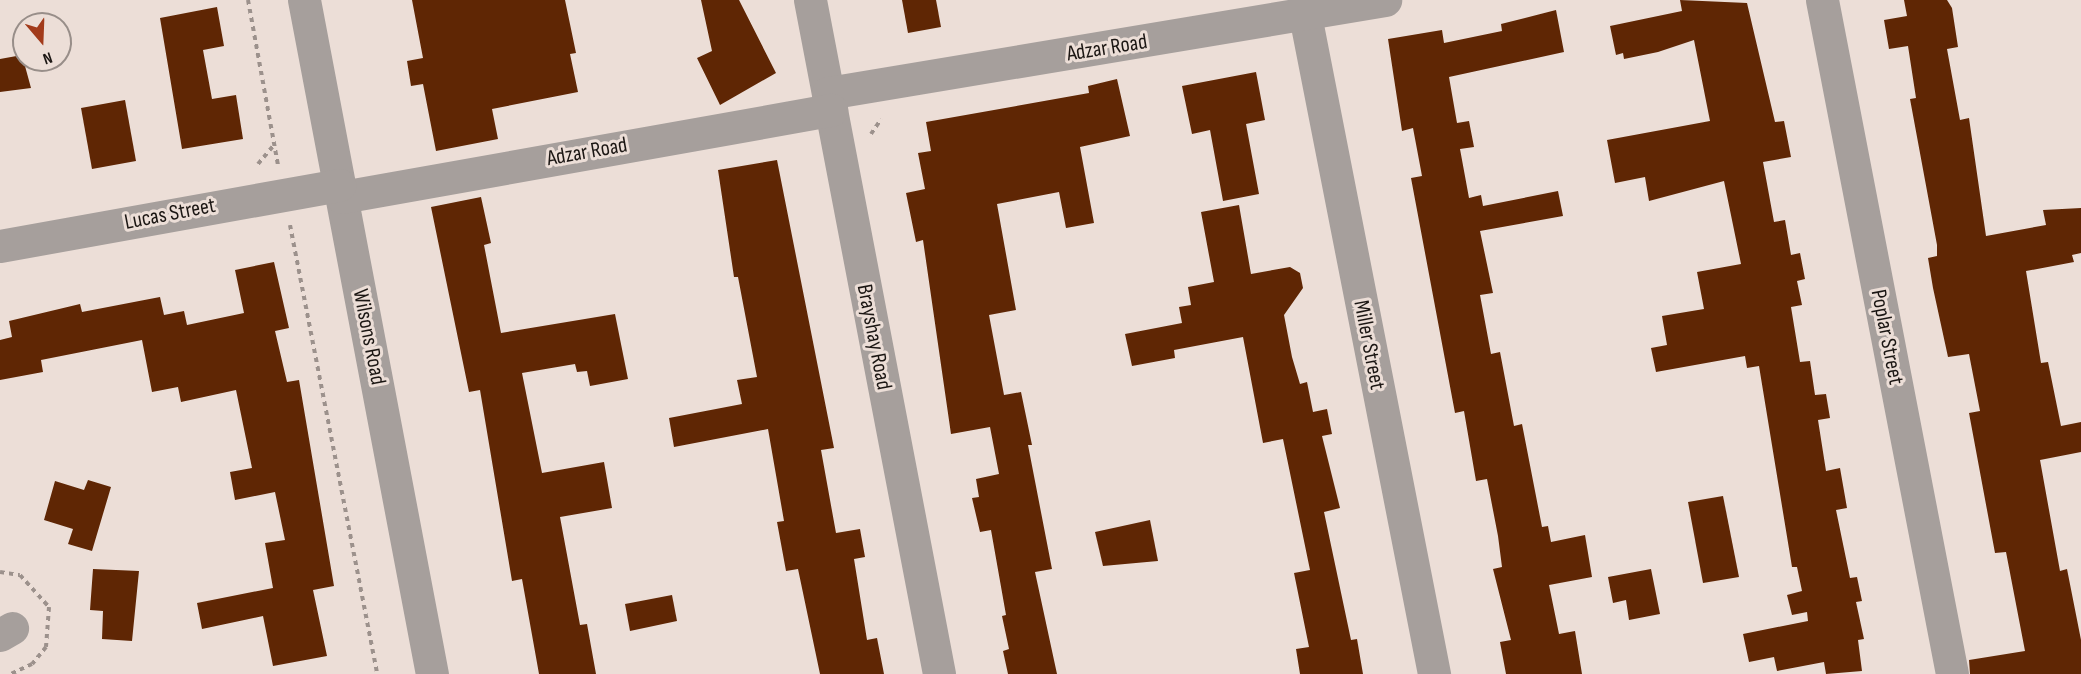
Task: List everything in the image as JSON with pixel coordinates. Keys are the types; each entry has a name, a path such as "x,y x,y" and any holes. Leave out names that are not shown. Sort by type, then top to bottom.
{"street":[{"name":"Wilsons Road","path":"304,0 432,674"},
{"name":"Brayshay Road","path":"810,0 939,674"},
{"name":"Adzar Road","path":"341,191 1385,0"},
{"name":"Poplar Street","path":"1822,0 1952,674"},
{"name":"Miller Street","path":"1305,15 1434,674"},
{"name":"Lucas Street","path":"0,246 283,192 341,191"}],"path":[{"path":"248,0 377,674"},
{"path":"872,143 870,132 885,114"}],"building":[{"path":"412,0 565,0 576,53 570,54 578,92 492,109 498,139 436,151 423,84 411,86 407,61 423,58"},
{"path":"701,0 739,0 776,73 720,105 697,58 712,51"},
{"path":"902,0 936,0 941,27 908,33"},
{"path":"1680,0 1747,3 1775,122 1784,121 1791,157 1763,162 1774,222 1785,220 1791,255 1800,253 1805,279 1797,281 1802,305 1791,307 1800,362 1810,361 1815,395 1826,394 1830,418 1818,420 1826,471 1840,468 1847,508 1836,510 1850,578 1857,577 1862,601 1856,602 1864,639 1858,640 1862,671 1826,674 1824,662 1777,671 1774,657 1749,662 1743,634 1808,621 1807,612 1792,615 1787,595 1802,591 1797,567 1792,567 1759,366 1747,368 1745,356 1656,372 1651,348 1667,345 1662,316 1704,309 1697,272 1741,264 1724,181 1649,201 1645,177 1615,183 1607,140 1710,121 1694,40 1658,52 1624,59 1623,53 1616,55 1610,26 1682,11"},
{"path":"1904,0 1947,0 1952,8 1958,47 1947,49 1960,120 1969,118 1986,236 2046,225 2043,210 2081,208 2081,253 2072,255 2074,262 2026,271 2041,363 2048,362 2061,426 2081,422 2081,452 2040,460 2060,571 2067,569 2081,640 2081,674 1970,674 1969,660 2025,651 2006,552 1995,553 1969,413 1980,411 1969,354 1948,357 1933,288 1928,258 1937,256 1937,245 1910,99 1916,98 1908,46 1889,49 1884,20 1907,16"},
{"path":"217,7 224,46 203,50 212,99 236,95 243,139 182,149 160,18"},
{"path":"1556,10 1564,52 1449,77 1457,123 1469,121 1474,147 1460,149 1469,198 1481,195 1483,206 1558,191 1563,216 1480,231 1493,293 1480,295 1491,354 1500,352 1514,426 1522,424 1542,527 1548,526 1551,542 1585,535 1592,577 1549,585 1559,634 1575,631 1582,674 1506,674 1500,642 1511,640 1493,569 1502,567 1498,536 1487,479 1476,481 1464,411 1455,413 1411,178 1422,176 1413,128 1402,131 1388,39 1442,30 1444,43 1502,31 1501,24"},
{"path":"12,57 12,72 27,72 31,88 0,92 0,59"},
{"path":"1256,72 1265,120 1246,124 1259,194 1223,201 1210,130 1192,134 1182,86"},
{"path":"1117,79 1130,136 1080,147 1094,223 1066,228 1059,192 997,204 1016,310 989,315 1004,395 1021,392 1032,445 1028,445 1052,569 1035,572 1057,674 1008,674 1003,651 1009,649 1002,616 1006,615 991,530 980,532 972,498 979,497 976,479 999,474 990,427 951,434 923,240 916,242 906,193 925,189 918,153 931,151 926,122 1089,93 1088,86"},
{"path":"125,100 136,161 92,169 81,108"},
{"path":"777,160 834,448 821,450 836,533 860,529 865,557 854,559 867,640 877,638 884,674 820,674 798,569 786,571 777,522 784,521 768,429 674,447 669,418 742,404 737,380 757,377 738,277 734,277 718,170"},
{"path":"481,197 491,243 484,245 501,333 615,314 628,379 590,386 587,371 577,372 575,364 522,373 542,473 604,462 612,508 560,517 580,625 587,624 596,674 539,674 522,579 512,581 480,390 469,392 431,207"},
{"path":"1239,205 1251,274 1290,267 1300,273 1303,288 1284,315 1300,384 1307,382 1313,412 1327,409 1332,434 1322,436 1340,508 1324,512 1351,640 1357,639 1363,674 1300,674 1296,649 1309,647 1294,573 1310,570 1283,439 1263,443 1243,337 1174,350 1175,358 1132,366 1125,334 1182,323 1179,307 1191,305 1188,287 1214,282 1201,212"},
{"path":"274,262 289,328 275,331 287,382 299,380 334,586 313,590 327,656 273,666 263,616 202,629 197,603 273,588 265,543 285,540 275,492 235,500 230,472 252,468 236,390 181,402 178,387 152,392 142,340 41,360 43,372 0,380 0,340 12,337 9,321 80,304 82,312 160,297 164,315 184,311 187,325 244,313 235,270"},
{"path":"88,480 111,487 92,551 68,544 73,529 44,520 55,481 84,490"},
{"path":"1723,496 1739,577 1703,583 1688,502"},
{"path":"1150,520 1158,561 1103,566 1095,532"},
{"path":"93,569 139,571 132,641 102,639 103,611 90,610"},
{"path":"1651,569 1660,614 1629,620 1626,600 1613,603 1608,577"},
{"path":"672,595 677,621 630,631 625,604"}]}
